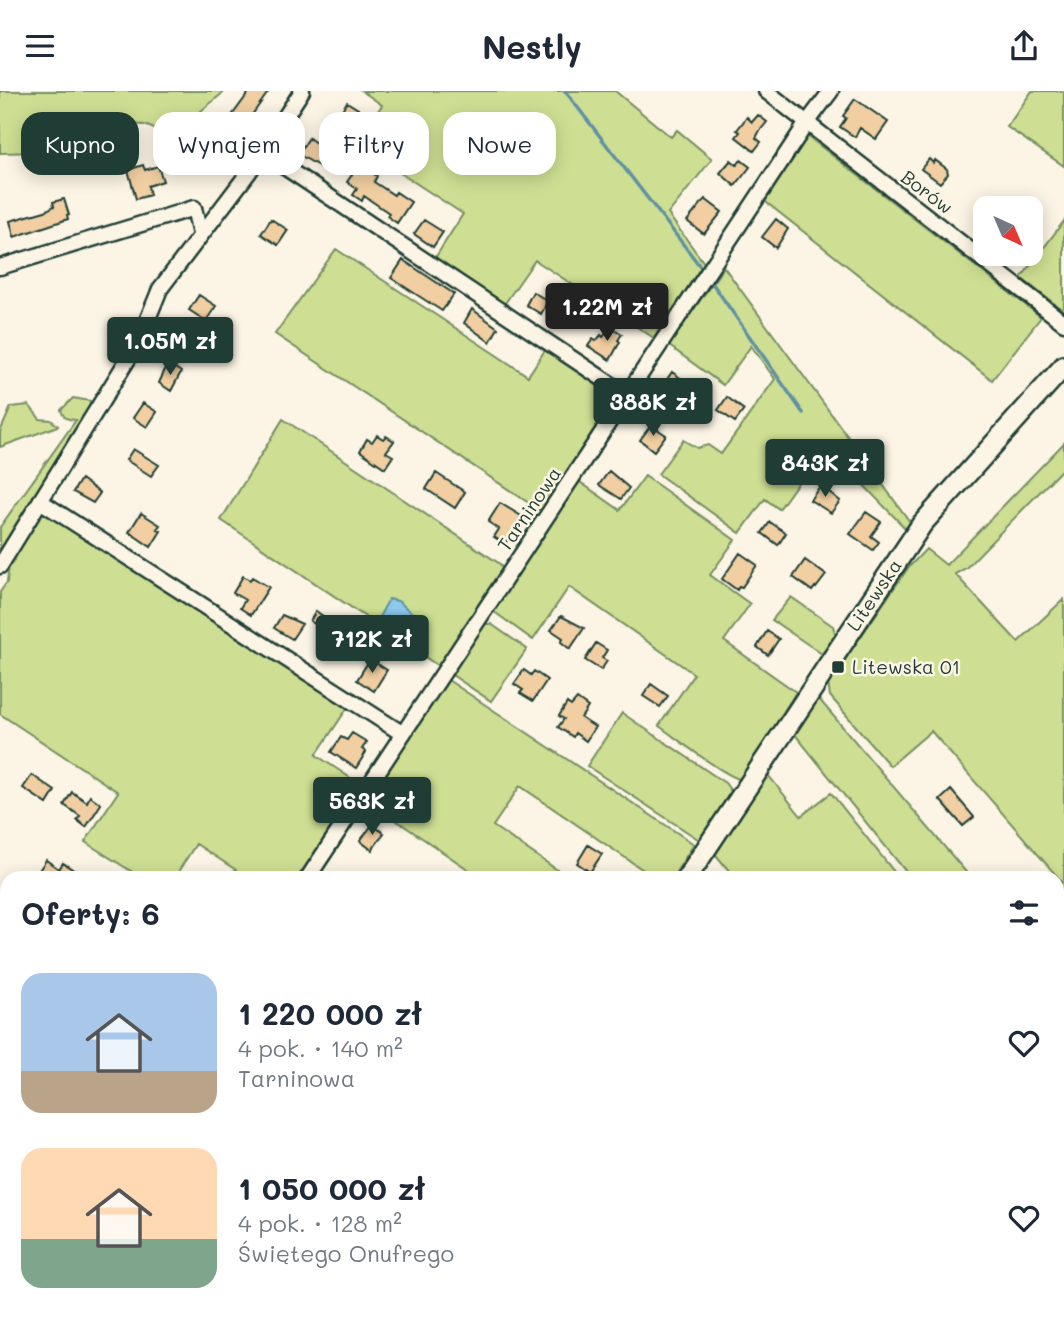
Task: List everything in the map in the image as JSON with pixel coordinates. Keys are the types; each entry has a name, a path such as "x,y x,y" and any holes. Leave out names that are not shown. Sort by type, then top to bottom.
{"street":[{"path":"288,112 302,91"},
{"name":"Borów","path":"766,91 1064,323"},
{"name":"Tarninowa","path":"312,871 806,124 831,91"},
{"path":"0,566 138,343 160,289 245,175"},
{"path":"297,175 627,395"},
{"path":"0,267 194,208 200,235"},
{"name":"Litewska","path":"691,871 922,524 1064,366"},
{"path":"40,501 403,734"}],"green space":[{"path":"0,91 225,91 200,112 153,112 153,128 139,125 139,112 21,112 21,152 0,153"},
{"path":"362,91 615,91 671,137 677,130 712,159 668,214 704,263 654,338 535,260 503,306 616,395 541,511 275,334 336,249 528,376 547,347 428,269 463,214 403,175 429,175 429,112 377,112 382,105"},
{"path":"1032,91 1064,91 1064,166 1007,127"},
{"path":"806,135 1041,317 992,380 762,199"},
{"path":"1064,221 1064,311 1021,278 1030,266 1043,266 1043,249"},
{"path":"724,267 910,522 906,529 825,445 779,509 765,499 740,533 658,474 683,440 697,448 708,445 721,454 775,379 751,346 723,385 668,345"},
{"path":"73,398 90,401 95,409 0,558 0,527 76,420 65,417 61,410"},
{"path":"29,405 40,419 51,420 58,426 0,447 0,432 11,407"},
{"path":"283,419 500,564 504,573 440,667 221,520"},
{"path":"1064,443 1064,467 966,568 955,574 1018,642 1064,599 1064,871 1052,871 931,731 890,766 830,696 828,684 908,568 926,549 946,565"},
{"path":"645,476 735,540 710,575 750,604 724,641 796,692 778,721 780,724 743,780 714,765 659,726 694,674 569,587 533,640 493,611 577,480 620,510"},
{"path":"45,507 348,707 316,755 361,785 306,871 235,871 196,844 179,871 131,871 85,842 118,792 0,714 0,592 7,582 9,565 6,564"},
{"path":"791,597 833,626 836,636 822,654 772,620"},
{"path":"491,624 527,649 491,701 449,673 480,627"},
{"path":"445,678 694,844 677,871 645,871 520,786 493,826 559,871 471,871 366,799"},
{"path":"813,699 819,699 965,871 905,871 793,732"},
{"path":"622,713 725,783 734,795 702,839 698,839 587,766"},
{"path":"765,771 801,816 831,793 893,871 729,871 716,855 715,848"}],"water":[{"path":"389,599 398,601 417,617 408,632 398,630 379,617"}],"building":[{"path":"250,91 269,91 254,112 235,112"},
{"path":"855,99 888,122 876,139 860,128 855,137 840,127 846,118 843,116"},
{"path":"347,102 358,109 357,112 340,112"},
{"path":"758,115 767,122 756,138 761,142 754,151 736,137 740,132 737,130 747,117 752,122"},
{"path":"309,138 319,145 319,166 305,158 305,144"},
{"path":"929,159 947,169 948,174 940,183 921,169"},
{"path":"731,160 737,165 741,160 750,167 735,186 720,173"},
{"path":"143,165 145,170 153,168 153,175 161,175 163,181 148,186 150,195 136,199 129,175 139,175 139,166"},
{"path":"352,175 375,175 374,182 411,202 397,223 387,216 389,213 364,196 362,201 353,195 357,189 347,182"},
{"path":"64,199 68,219 14,237 10,221 45,211 54,206 53,202"},
{"path":"705,199 722,212 704,234 687,221"},
{"path":"271,219 288,230 278,245 261,234"},
{"path":"776,219 788,229 776,248 762,237"},
{"path":"424,220 443,232 433,247 414,234"},
{"path":"403,260 454,294 442,311 391,278"},
{"path":"533,292 548,301 541,314 526,305"},
{"path":"199,295 216,306 206,321 189,310"},
{"path":"472,309 498,328 490,342 464,323"},
{"path":"611,327 622,334 610,360 588,346 593,339 596,341 601,335 603,337"},
{"path":"168,363 181,372 171,391 159,383"},
{"path":"672,372 690,385 675,406 652,390 658,381 663,385"},
{"path":"727,397 744,410 735,422 718,410"},
{"path":"143,403 157,412 147,427 133,418"},
{"path":"651,425 666,435 654,451 640,440"},
{"path":"377,435 394,441 386,452 393,456 385,468 360,451 367,439 372,442"},
{"path":"133,449 159,465 151,476 126,460"},
{"path":"609,471 629,488 621,499 599,485"},
{"path":"436,473 465,492 455,508 426,489"},
{"path":"81,479 100,493 93,503 73,492"},
{"path":"821,485 840,501 831,513 810,500"},
{"path":"500,503 523,517 505,544 494,537 499,529 488,522"},
{"path":"866,512 881,522 871,536 879,542 873,550 850,534"},
{"path":"141,513 160,525 157,529 161,531 151,547 129,532"},
{"path":"770,522 786,533 778,545 762,533"},
{"path":"740,553 757,565 737,590 722,579"},
{"path":"805,560 826,575 812,591 793,577"},
{"path":"243,576 250,580 252,577 269,587 251,615 240,608 245,600 233,593"},
{"path":"316,611 346,633 344,636 352,641 342,656 324,644 330,634 310,621"},
{"path":"282,615 302,624 292,639 274,628"},
{"path":"561,616 584,628 570,649 561,642 563,638 551,630"},
{"path":"767,631 779,639 768,655 757,647"},
{"path":"596,643 607,650 602,658 607,661 601,670 585,660"},
{"path":"370,659 387,670 374,691 357,680"},
{"path":"524,670 531,675 534,671 547,680 533,701 520,693 523,690 514,684"},
{"path":"651,684 668,696 660,707 643,696"},
{"path":"577,699 588,707 581,718 595,727 586,741 575,733 573,737 558,727 564,719 559,716 567,703 571,706"},
{"path":"352,733 367,742 362,749 366,752 356,768 331,752 341,737 347,740"},
{"path":"32,775 55,791 47,804 23,788"},
{"path":"951,790 974,817 963,826 940,800"},
{"path":"72,792 87,802 90,796 101,804 86,827 77,820 80,816 64,805"},
{"path":"372,825 384,833 372,850 360,841"},
{"path":"588,845 602,854 591,871 577,863"},
{"path":"46,860 59,869 63,863 75,871 39,871"}],"waterway":[{"path":"565,91 703,270"},
{"path":"710,280 803,413"}],"place":[{"name":"Litewska 01","path":"838,667"}]}
